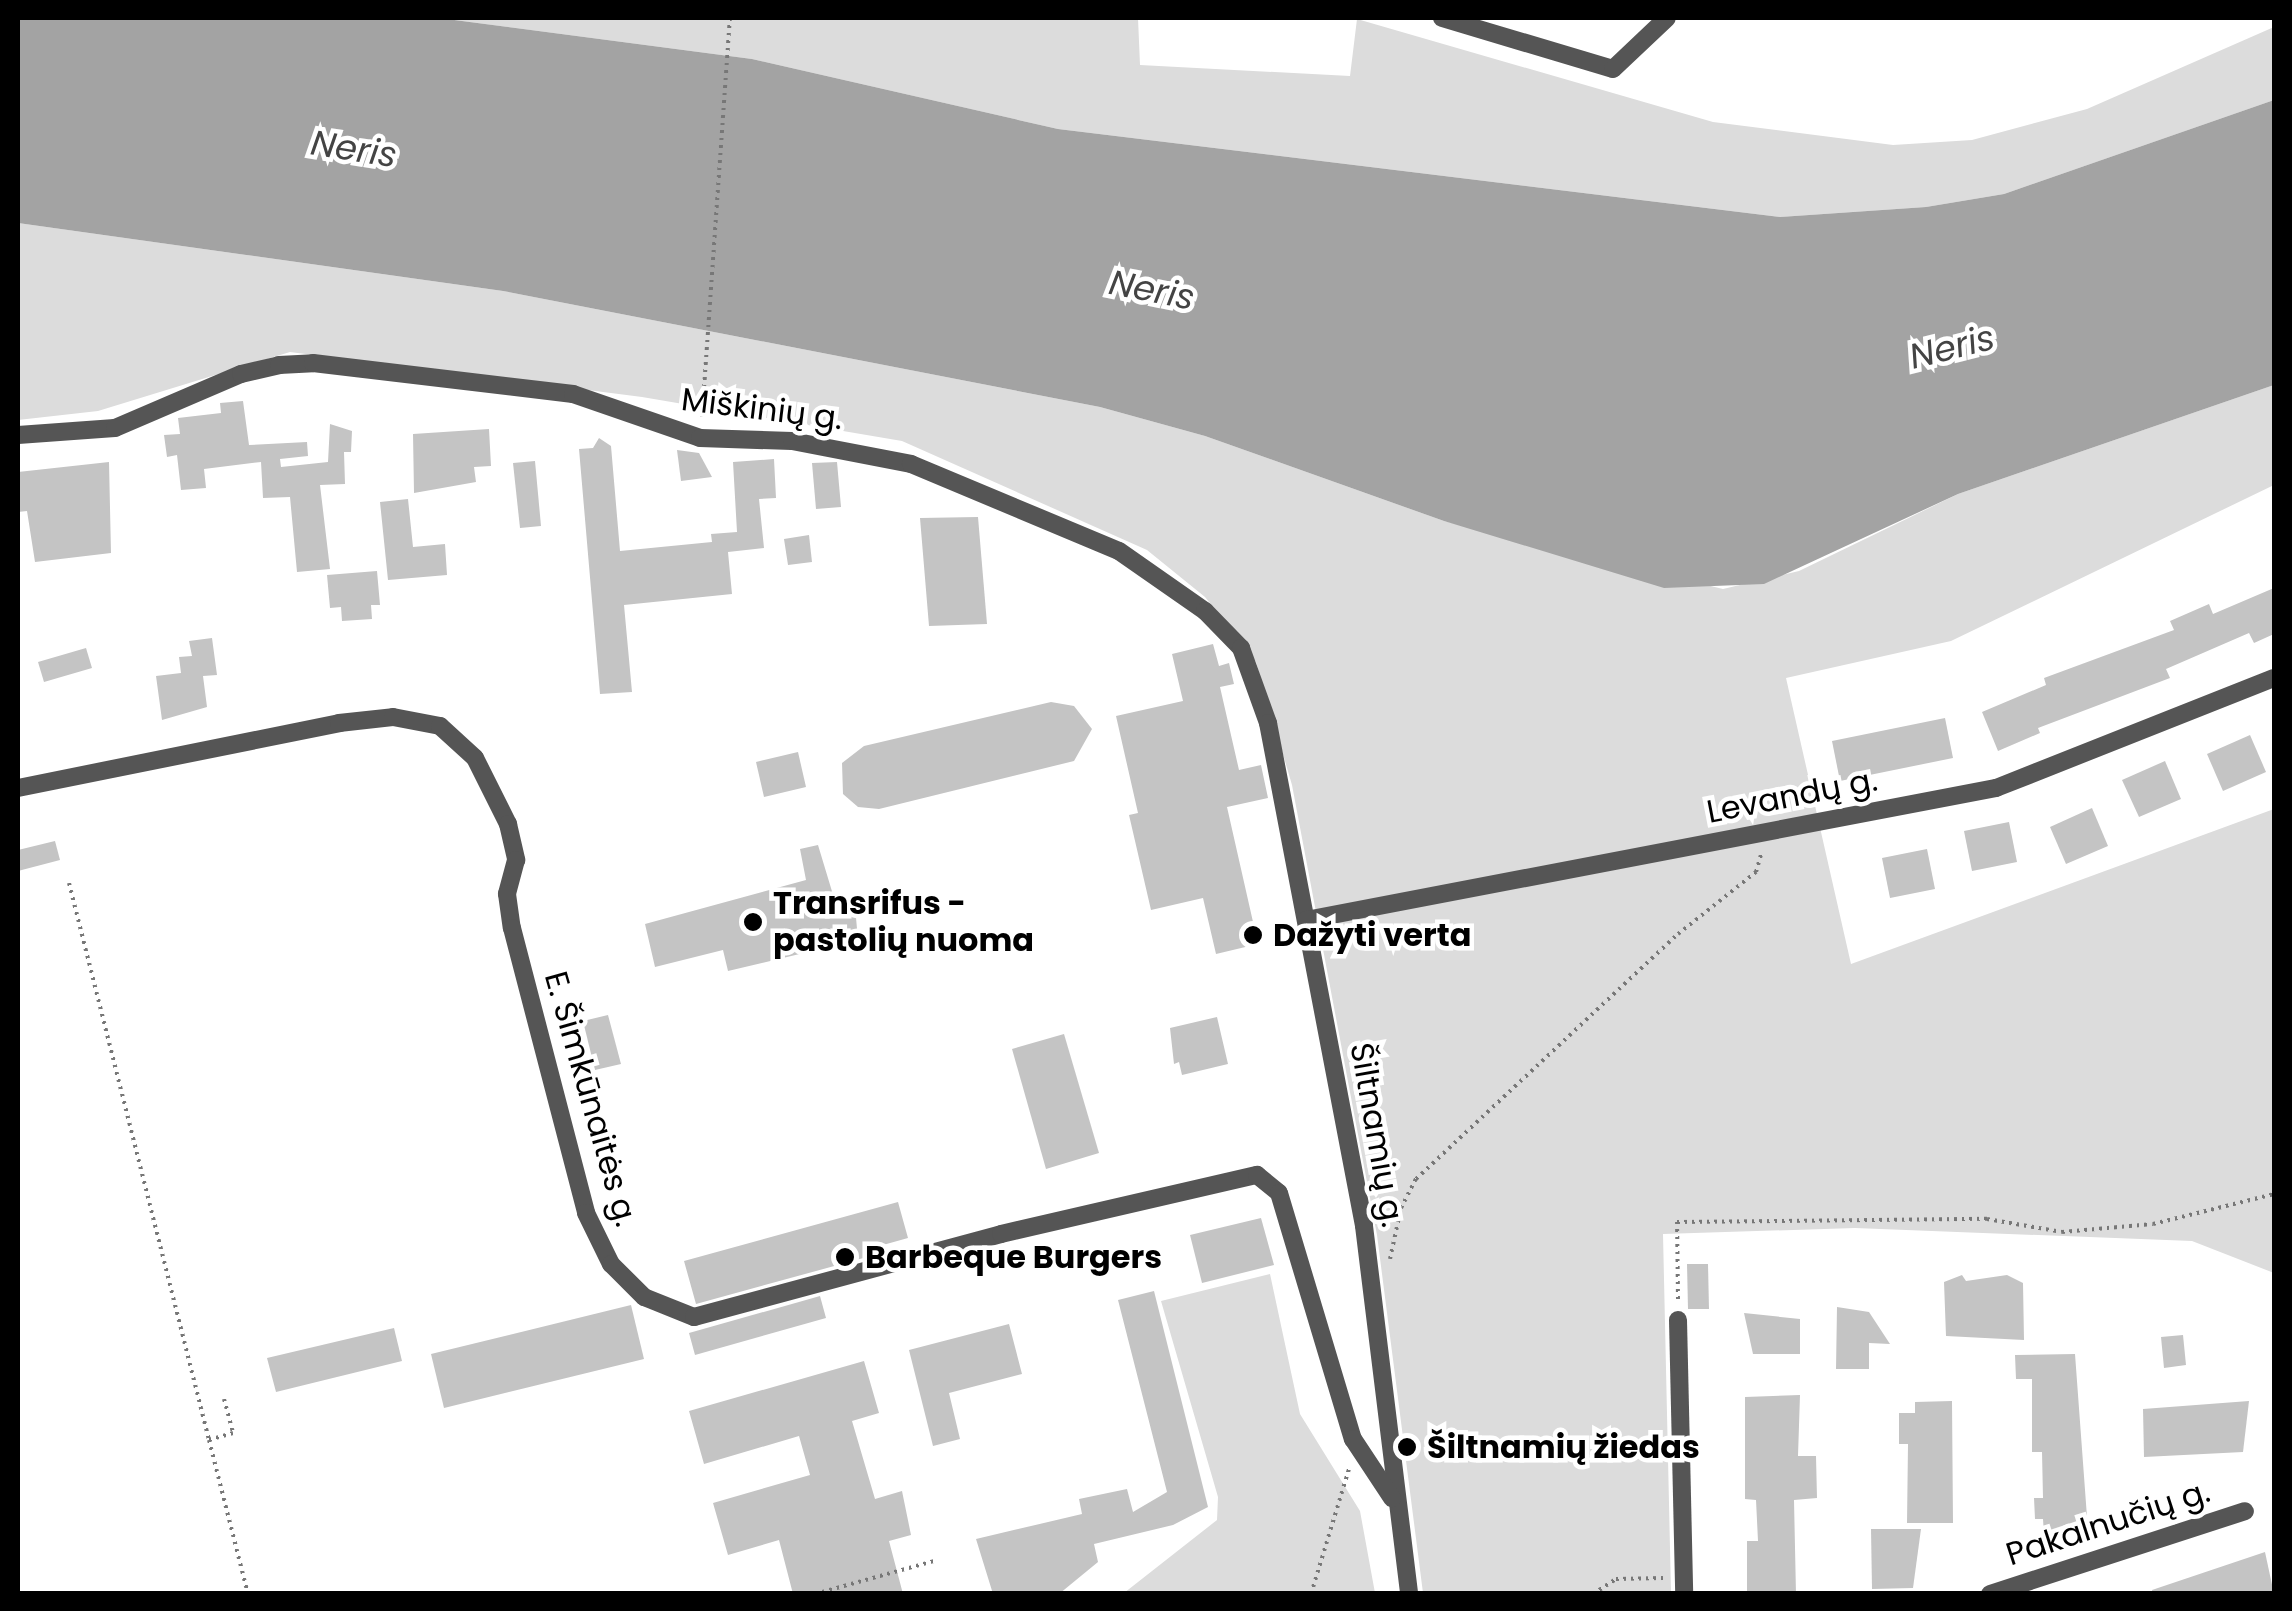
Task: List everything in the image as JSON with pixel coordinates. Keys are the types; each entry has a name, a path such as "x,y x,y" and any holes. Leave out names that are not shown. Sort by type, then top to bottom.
{"street":[{"path":"1442,18 1613,68 1667,18"},
{"name":"Miškinių g.","path":"18,434 115,428 241,374 313,363 573,394 700,438 792,441 911,464 1103,544 1205,611 1241,648 1259,691"},
{"name":"Levandų g.","path":"1306,920 1996,788 2274,678"},
{"name":"Šiltnamių g.","path":"1259,691 1364,1226 1409,1594"},
{"name":"E. Šimkūnaitės g.","path":"18,788 340,723 393,716 440,726 475,758 508,824 516,860 507,894 512,928 586,1213 611,1264 644,1297 694,1317 1001,1234 1257,1175 1278,1193 1353,1440"},
{"path":"1678,1320 1683,1585"},
{"path":"1353,1440 1396,1504"},
{"name":"Pakalnučių g.","path":"1990,1594 2244,1510"}],"path":[{"path":"700,438 730,18"},
{"path":"1387,1273 1401,1208 1416,1179 1678,934 1756,872 1760,832"},
{"path":"70,884 248,1594"},
{"path":"1678,1320 1677,1222 1988,1219 2062,1232 2153,1224 2274,1194"},
{"path":"209,1440 233,1433 224,1398"},
{"path":"1311,1594 1353,1440"},
{"path":"815,1594 934,1561"},
{"path":"1594,1594 1616,1580 1683,1585"}],"shaded area":[{"path":"439,18 1138,18 1140,65 1350,76 1357,19 1713,122 1893,145 1972,140 2087,109 2274,27 2274,100 2004,194 1926,207 1780,217 1058,129 752,59"},
{"path":"18,223 503,291 1100,407 1205,436 1444,521 1723,589 1799,571 1958,494 2274,385 2274,485 1951,641 1786,678 1851,964 2274,809 2274,1273 2192,1241 1855,1228 1663,1234 1671,1593 1423,1593 1377,1235 1292,785 1256,662 1205,597 1147,550 902,441 642,397 290,352 98,411 18,420"},
{"path":"1270,1274 1300,1414 1360,1511 1375,1593 1124,1593 1217,1520 1218,1497 1161,1301"}],"water":[{"name":"Neris","path":"18,18 439,18 752,59 1058,129 1780,217 1926,207 2004,194 2274,100 2274,385 1958,494 1764,584 1664,588 1444,521 1205,436 1100,407 503,291 18,223"}],"building":[{"path":"243,401 249,445 307,442 308,456 280,459 281,467 328,462 330,424 352,431 351,452 344,452 345,484 320,485 330,569 297,572 290,497 263,498 261,462 204,469 206,488 181,490 177,455 167,457 164,435 180,434 178,418 221,413 220,403"},
{"path":"489,429 491,466 474,467 476,482 414,493 413,434"},
{"path":"599,438 611,446 620,551 712,542 711,534 737,532 733,462 774,459 776,498 759,499 764,548 728,552 732,594 624,605 632,692 600,694 579,449 593,448"},
{"path":"677,450 699,453 712,477 681,481"},
{"path":"535,461 541,526 520,528 513,463"},
{"path":"109,462 111,553 35,562 27,511 18,512 18,472"},
{"path":"837,462 841,507 816,509 812,463"},
{"path":"408,499 413,547 445,544 447,575 388,580 380,502"},
{"path":"978,517 987,624 929,626 920,518"},
{"path":"809,535 812,562 788,565 784,539"},
{"path":"377,571 380,605 371,605 372,619 342,621 341,607 330,608 327,575"},
{"path":"2274,588 2274,634 2254,643 2249,633 2166,669 2170,678 2038,728 2040,733 1998,751 1982,712 2046,685 2044,678 2174,630 2170,621 2209,604 2213,614"},
{"path":"212,638 217,675 203,676 207,707 162,720 156,676 181,673 179,657 192,656 189,641"},
{"path":"1213,644 1219,666 1229,663 1234,684 1220,687 1239,770 1261,765 1268,798 1227,807 1258,944 1216,954 1203,898 1151,910 1129,815 1138,813 1116,716 1183,701 1172,654"},
{"path":"86,648 92,668 44,682 38,662"},
{"path":"1051,702 1074,706 1092,729 1074,761 879,809 858,807 843,794 842,763 864,746"},
{"path":"1945,718 1953,758 1840,781 1832,741"},
{"path":"2250,735 2266,772 2223,791 2207,754"},
{"path":"798,752 806,787 764,797 756,762"},
{"path":"2165,761 2181,799 2139,817 2122,780"},
{"path":"2092,808 2108,846 2066,864 2050,827"},
{"path":"2009,822 2017,862 1972,871 1964,831"},
{"path":"55,841 60,860 18,871 18,850"},
{"name":"Transrifus - pastolių nuoma","path":"818,845 834,898 854,895 858,940 728,971 723,950 655,967 645,924 806,880 800,849"},
{"path":"1927,849 1935,889 1890,898 1882,858"},
{"path":"608,1015 621,1064 595,1070 583,1021"},
{"path":"1217,1017 1228,1064 1182,1075 1179,1062 1174,1064 1170,1028"},
{"path":"1064,1034 1099,1153 1046,1169 1012,1049"},
{"path":"898,1202 908,1238 865,1250 867,1257 696,1304 684,1261"},
{"path":"1261,1218 1274,1265 1202,1283 1190,1235"},
{"path":"1687,1264 1708,1264 1709,1309 1688,1309"},
{"path":"1962,1275 1966,1281 2007,1275 2023,1283 2024,1340 1946,1336 1944,1282"},
{"path":"1154,1291 1208,1507 1173,1525 1094,1544 1098,1562 1059,1594 993,1594 976,1539 1082,1514 1079,1499 1127,1489 1133,1512 1167,1492 1118,1300"},
{"path":"820,1296 826,1318 695,1355 689,1333"},
{"path":"631,1305 644,1359 444,1408 431,1354"},
{"path":"1837,1307 1869,1312 1890,1344 1869,1343 1869,1369 1836,1369"},
{"path":"1744,1313 1800,1319 1800,1354 1753,1354"},
{"path":"1009,1324 1022,1374 949,1393 960,1439 933,1446 909,1350"},
{"path":"394,1328 402,1361 276,1392 267,1358"},
{"path":"2183,1335 2186,1365 2164,1368 2161,1337"},
{"path":"2075,1354 2087,1517 2080,1517 2080,1534 2044,1535 2043,1519 2035,1519 2034,1498 2043,1498 2042,1452 2032,1452 2032,1379 2016,1379 2015,1355"},
{"path":"864,1361 879,1413 852,1421 875,1499 902,1491 911,1535 889,1541 903,1594 793,1594 779,1540 728,1555 713,1503 810,1475 799,1436 704,1464 689,1411"},
{"path":"1800,1395 1798,1456 1816,1456 1817,1498 1794,1500 1796,1594 1747,1594 1747,1541 1758,1541 1756,1500 1745,1499 1745,1397"},
{"path":"1952,1401 1953,1523 1907,1523 1908,1444 1899,1444 1899,1413 1915,1413 1915,1402"},
{"path":"2249,1401 2243,1452 2144,1457 2143,1409"},
{"path":"1871,1529 1921,1529 1913,1588 1872,1589"},
{"path":"2265,1552 2274,1594 2153,1594 2152,1590"}],"place":[{"name":"Transrifus - pastolių nuoma","path":"753,922"},
{"name":"Dažyti verta","path":"1253,935"},
{"name":"Barbeque Burgers","path":"845,1257"},
{"name":"Šiltnamių žiedas","path":"1407,1447"}]}
